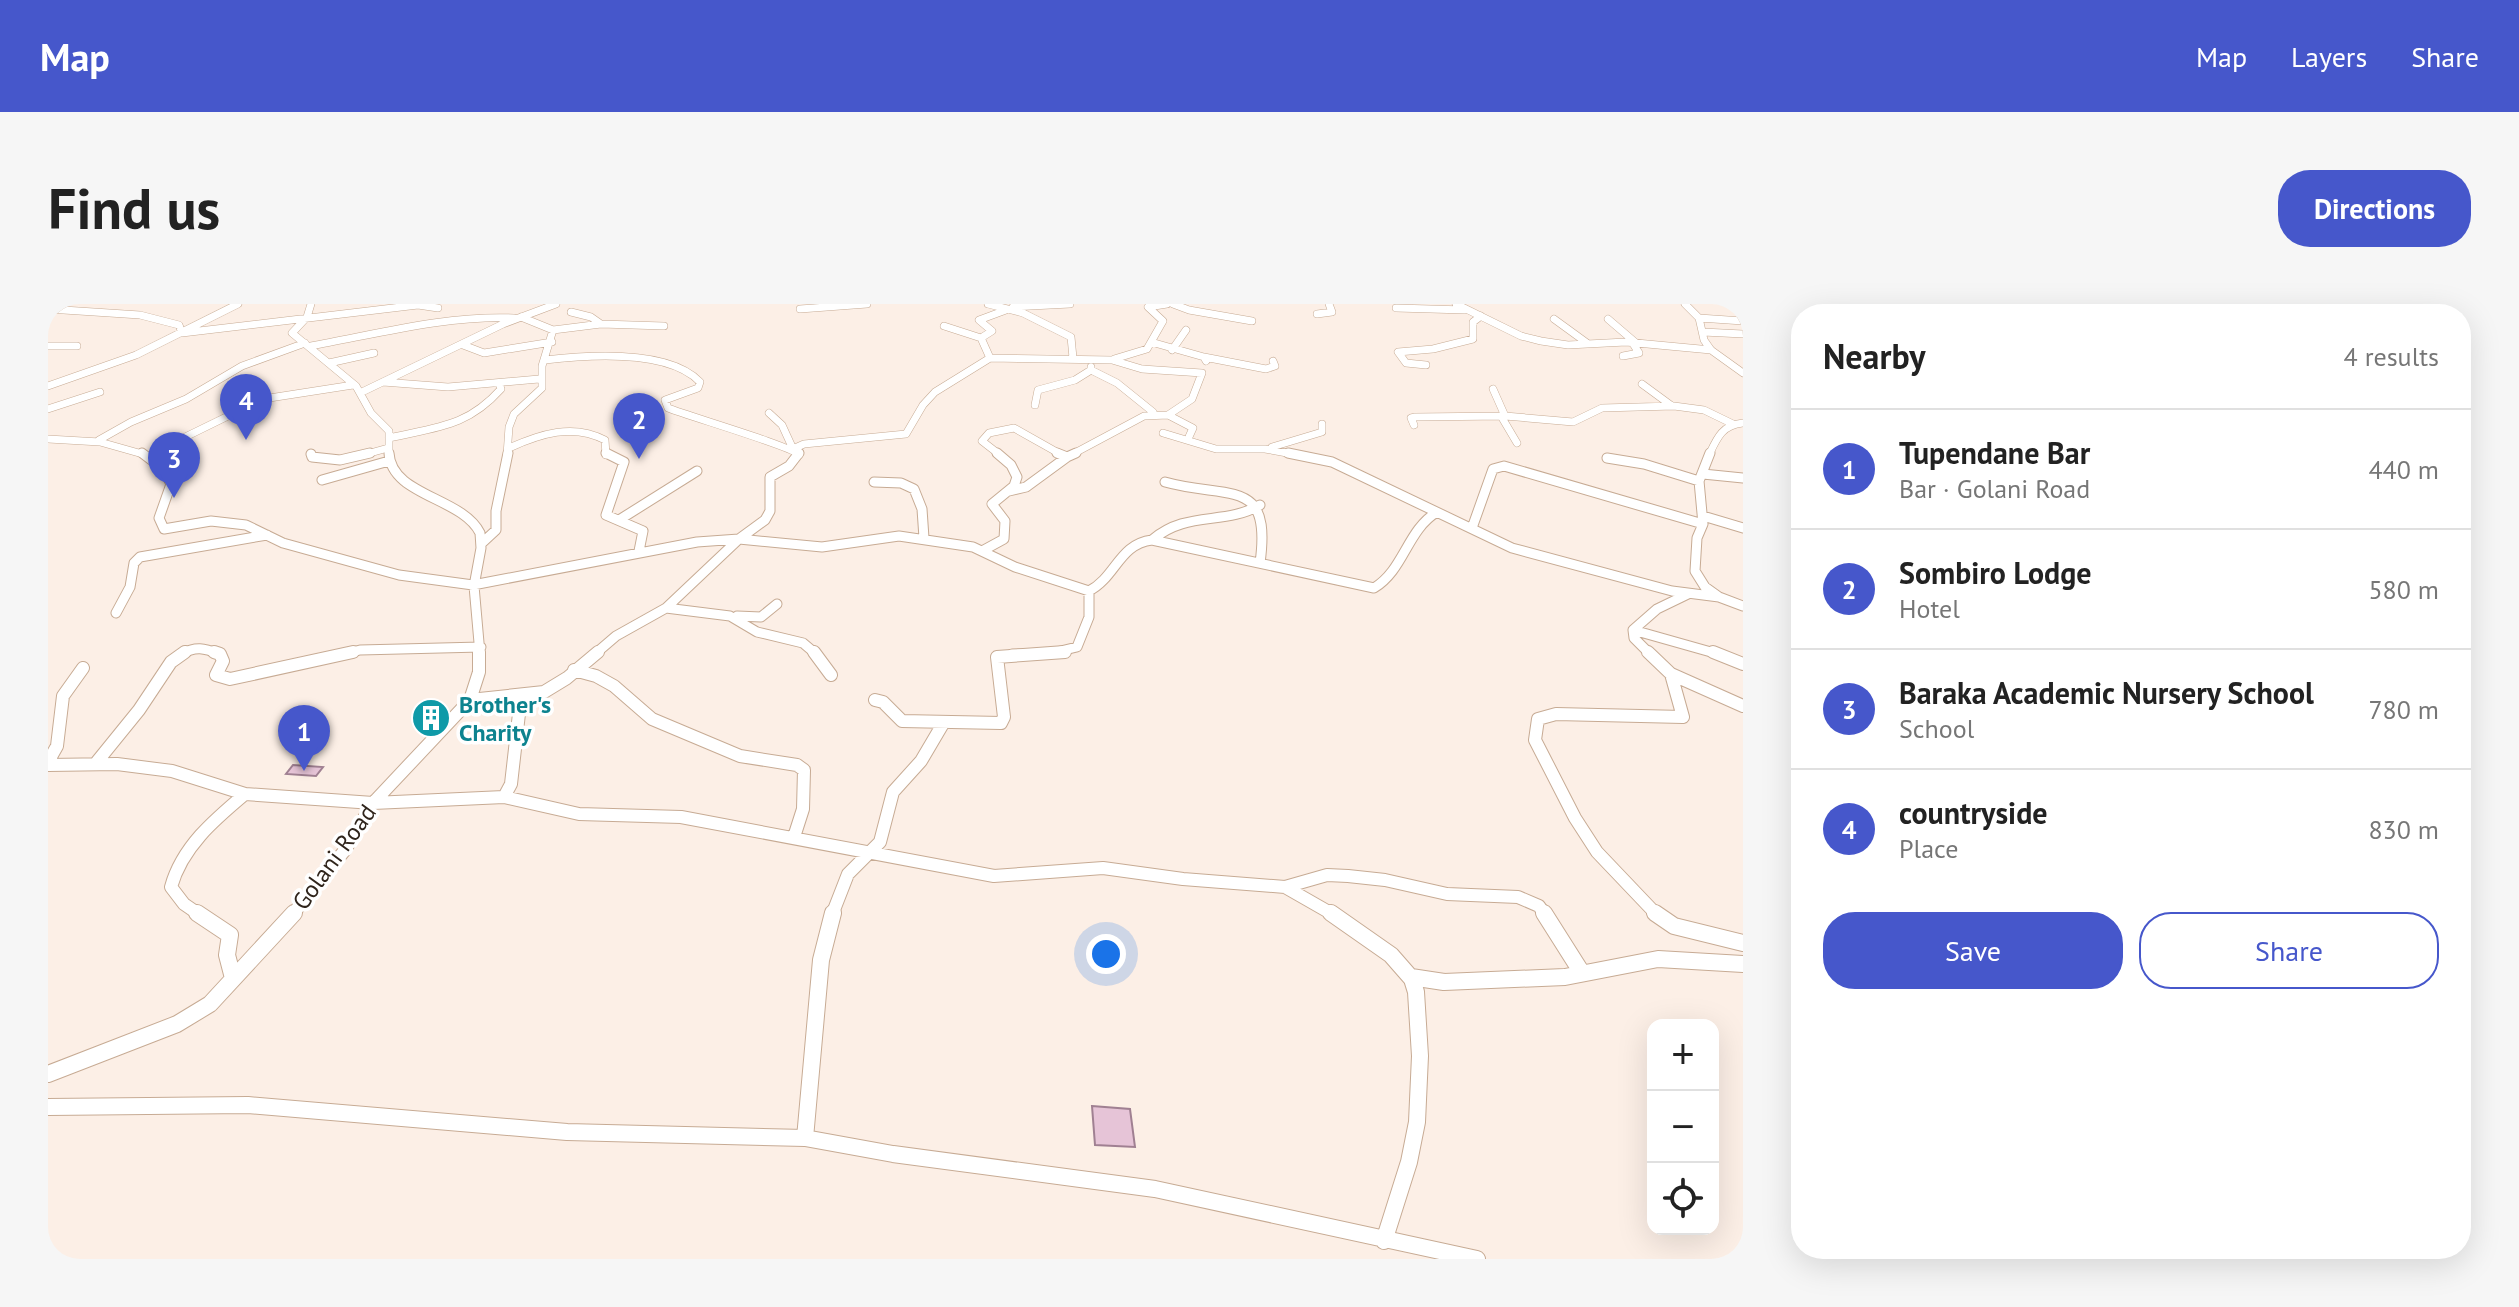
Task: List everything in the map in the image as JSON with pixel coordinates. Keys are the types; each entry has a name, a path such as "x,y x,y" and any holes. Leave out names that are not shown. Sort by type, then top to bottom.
{"street":[{"path":"48,307 57,304"},
{"path":"219,304 236,305"},
{"path":"311,304 307,317 292,331 357,388 372,414 387,426 389,449 406,481 466,517 479,529 482,543"},
{"path":"177,441 263,399 383,382 519,318 556,304"},
{"path":"800,309 867,304"},
{"path":"988,304 1032,317 1071,337 1073,358"},
{"path":"981,338 992,331 979,320 1008,309 1070,304"},
{"path":"1112,360 1147,349 1163,321 1148,307 1170,304 1252,321"},
{"path":"1317,314 1332,312 1329,304"},
{"path":"1457,304 1529,339 1568,345 1634,343 1711,350"},
{"path":"1685,304 1699,318 1711,350 1743,373"},
{"path":"48,386 127,359 236,305"},
{"path":"182,333 418,305 438,308"},
{"path":"48,307 147,316 179,325 182,333"},
{"path":"1396,308 1468,310"},
{"path":"571,312 591,317 601,324"},
{"path":"1426,365 1406,363 1398,352 1427,350 1473,339 1473,322 1481,316"},
{"path":"99,440 131,422 186,399 242,366 308,345 493,317 519,318 553,330 601,324 664,326"},
{"path":"1699,318 1743,321"},
{"path":"1554,319 1587,343"},
{"path":"1608,319 1634,343 1639,353 1623,356"},
{"path":"944,326 981,338 990,358"},
{"name":"Golani Road","path":"48,1074 177,1024 210,1004 309,897 345,850 373,803 470,700 481,674 481,647 473,585 482,543 492,537 496,530 496,511 509,448 507,433 514,414 540,391 539,379 553,330"},
{"path":"1172,350 1186,330"},
{"path":"1703,332 1743,334"},
{"path":"463,345 484,353 552,342"},
{"path":"1151,342 1172,350 1266,369 1275,366 1273,361"},
{"path":"48,346 77,346"},
{"path":"329,363 374,353"},
{"path":"470,700 544,692 616,636 666,608 739,539 765,520 770,511 770,477 800,454 793,449 755,440 729,426 697,420 668,408 665,400 698,388 700,382 684,368 670,363 583,357 545,360"},
{"path":"1168,415 1192,399 1207,359 1204,357"},
{"path":"793,449 804,444 906,434 923,405 935,392 990,358 1112,360 1146,369 1202,373"},
{"path":"1035,405 1038,390 1075,380 1091,369 1117,383 1153,412 1168,415 1193,428 1188,439"},
{"path":"1146,369 1158,377"},
{"path":"383,382 448,387 539,379"},
{"path":"322,480 389,449 471,418 501,389 499,383"},
{"path":"1642,384 1672,406"},
{"path":"1493,389 1517,443"},
{"path":"48,409 100,392"},
{"path":"1414,425 1411,418 1415,417 1503,416 1573,422 1602,408 1672,406 1704,410 1738,423"},
{"path":"1006,492 1026,487 1067,457 1092,447 1153,412"},
{"path":"769,413 782,425 793,449"},
{"path":"1738,423 1718,434 1701,478 1703,520 1697,538 1695,571 1705,587 1719,597 1743,606"},
{"path":"1265,449 1322,432 1322,424"},
{"path":"982,551 999,544 1006,537 1005,521 992,504 1016,483 1017,477 1014,468 982,441 989,433 1014,428 1050,451 1067,457"},
{"path":"509,448 551,433 605,440 606,456 624,462 606,515 643,531 639,551"},
{"path":"1163,433 1221,449 1265,449 1332,462 1512,548 1688,594 1719,597"},
{"path":"48,439 99,440 149,455 166,472 170,491 159,518 162,528 175,529 218,521 246,525 311,551 399,575 473,585 639,551 739,539 822,547 899,536 924,538 982,551 1015,567 1089,591"},
{"path":"311,454 322,461 339,462 389,449"},
{"path":"1607,458 1701,478 1743,478"},
{"path":"1472,528 1493,469 1504,466 1743,528"},
{"path":"619,520 660,494 671,483 697,471"},
{"path":"874,482 908,484 914,489 922,509 924,538"},
{"path":"1165,482 1193,491 1251,499 1260,505 1266,526 1260,563"},
{"path":"1152,540 1178,522 1252,511 1260,505"},
{"path":"1089,591 1106,580 1115,562 1130,546 1139,541 1152,540 1377,587 1423,519 1437,512"},
{"path":"116,613 130,587 134,563 140,557 267,535"},
{"path":"875,700 883,702 902,721 1001,723 1004,717 997,657 1008,653 1065,652 1077,647 1089,617 1089,591"},
{"path":"1633,630 1657,609 1688,594"},
{"path":"666,608 761,617 777,604"},
{"path":"730,616 757,632 811,647 831,675"},
{"path":"1633,630 1707,649 1743,664"},
{"path":"1633,630 1634,638 1671,674 1743,706"},
{"path":"96,763 142,707 161,671 192,647 200,645 220,654 223,661 216,675 220,679 360,650 481,647"},
{"path":"48,764 59,745 61,703 69,685 83,668"},
{"path":"574,670 596,676 614,686 652,719 740,756 797,765 804,770 803,809 794,837"},
{"path":"1671,674 1684,712 1680,719 1567,712 1538,719 1535,740 1587,838 1657,915 1688,931 1743,943"},
{"path":"504,797 511,784 521,696"},
{"path":"805,1138 816,1005 827,931 848,874 880,842 893,792 921,761 944,722"},
{"path":"48,764 96,763 172,771 245,794 373,803 504,797 579,814 681,817 869,854 914,858 956,870 994,876 1103,868 1183,879 1285,887 1327,875 1385,880 1447,894 1529,900 1547,918 1582,973"},
{"path":"233,978 227,955 230,935 216,922 190,911 171,887 173,874 197,840 245,794"},
{"path":"1285,887 1331,913 1400,965 1411,977 1418,1006 1420,1067 1415,1135 1384,1241"},
{"path":"1411,977 1461,982 1565,977 1658,959 1743,964"},
{"path":"48,1107 248,1105 594,1133 805,1138 893,1154 1155,1189 1477,1259"}],"building":[{"path":"293,765 323,767 316,776 286,774"},
{"path":"1092,1106 1130,1109 1135,1147 1095,1145"}],"place":[{"name":"countryside","path":"246,440"},
{"name":"Sombiro Lodge","path":"639,459"},
{"name":"Baraka Academic Nursery School","path":"174,498"},
{"name":"Brother's Charity","path":"431,718"},
{"name":"Tupendane Bar","path":"304,771"}]}
